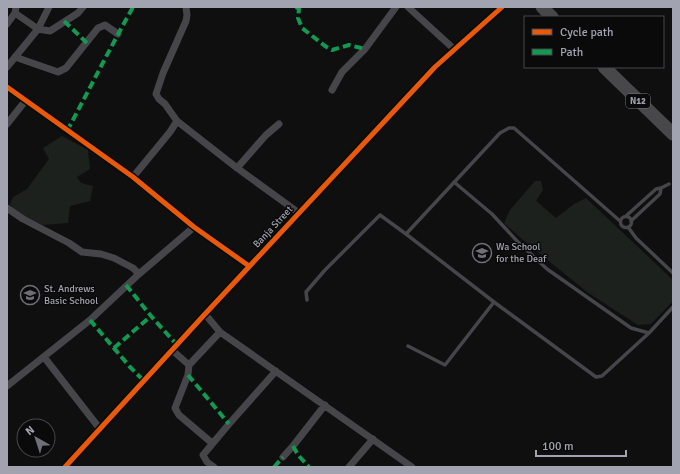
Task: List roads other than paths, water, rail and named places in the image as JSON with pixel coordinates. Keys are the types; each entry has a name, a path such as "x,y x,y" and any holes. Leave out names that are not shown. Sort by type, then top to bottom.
{"highway":[{"path":"542,7 551,16"},
{"name":"N12","path":"605,68 673,134"}],"street":[{"path":"7,67 38,29 49,7"},
{"path":"7,24 15,10 38,29 50,31 78,13 83,7"},
{"path":"185,7 187,15 186,21 163,73 156,94 177,122 299,213"},
{"path":"332,90 342,72 365,48 396,7"},
{"path":"408,7 454,50"},
{"name":"Banja Street","path":"64,467 435,67 502,7"},
{"path":"15,57 58,72 66,68 98,28 105,25 118,34"},
{"path":"7,87 133,177 194,227 249,266"},
{"path":"7,124 26,100"},
{"path":"133,177 177,122"},
{"path":"237,168 266,135 279,124"},
{"path":"7,208 82,252 101,254 114,258 133,268 139,274"},
{"path":"7,386 90,320 139,274 194,227"},
{"path":"205,314 220,332 412,467"},
{"path":"212,443 179,415 175,408 188,375 190,365 220,332"},
{"path":"172,350 190,365"},
{"path":"44,356 100,429"},
{"path":"214,467 206,462 204,455 212,443 276,371"},
{"path":"283,457 324,405"},
{"path":"349,467 372,439"}],"lane":[{"path":"406,234 500,133 509,128 514,128 620,221 622,226 628,227 636,238 673,273"},
{"path":"454,182 492,214 517,241 547,269 631,328 650,333"},
{"path":"620,221 656,189 669,184"},
{"path":"628,227 631,224 631,221 660,194 661,188"},
{"path":"307,300 306,292 325,270 380,215 596,377 602,376 650,333 673,307"},
{"path":"626,216 630,218 631,221"},
{"path":"408,346 445,365 494,302"}],"place":[{"name":"Wa School for the Deaf","path":"482,253"},
{"name":"St. Andrews Basic School","path":"30,295"}]}
